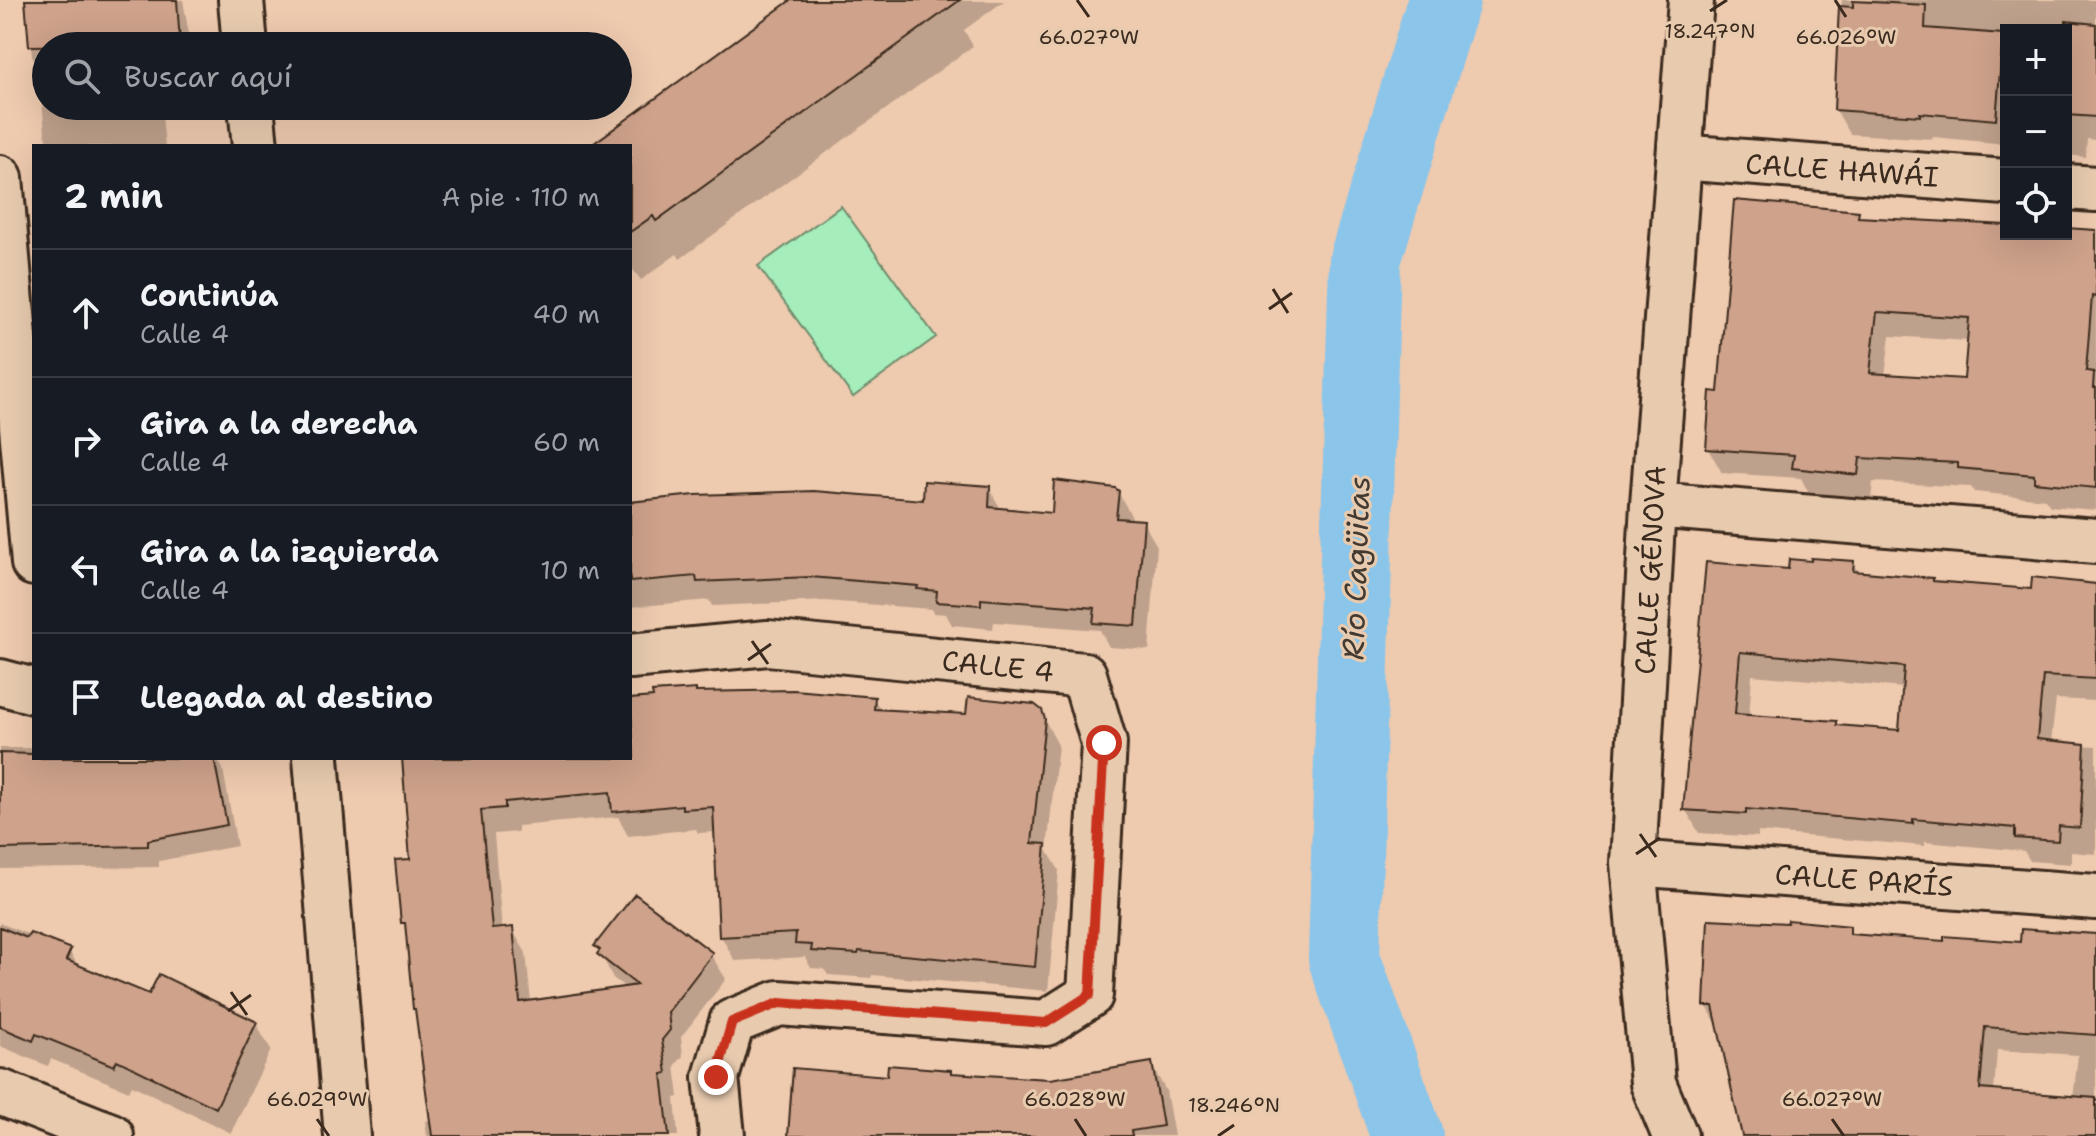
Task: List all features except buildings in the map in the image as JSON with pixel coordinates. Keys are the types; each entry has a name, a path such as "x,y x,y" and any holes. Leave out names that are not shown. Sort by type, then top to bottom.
{"street":[{"path":"241,0 244,32"},
{"name":"CALLE GÉNOVA","path":"1675,1136 1653,1083 1633,863 1653,505 1691,0"},
{"path":"252,120 255,144"},
{"name":"CALLE HAWÁI","path":"1679,157 2000,182"},
{"path":"0,178 32,540"},
{"path":"2072,187 2096,189"},
{"path":"1653,505 2096,541"},
{"name":"CALLE 4","path":"632,656 768,643 1084,675 1104,743 1090,995 1046,1023 779,1003 732,1022 716,1077 722,1136"},
{"path":"0,682 32,690"},
{"path":"316,760 347,1136"},
{"name":"CALLE PARÍS","path":"1633,863 2096,897"},
{"path":"0,1092 111,1136"}],"green space":[{"path":"841,206 936,337 853,397 758,266"}],"waterway":[{"name":"Río Cagüitas","path":"1407,1136 1344,958 1365,260 1444,0"}],"route":[{"path":"716,1077 732,1022 779,1003 1046,1023 1090,995 1104,743"}]}
